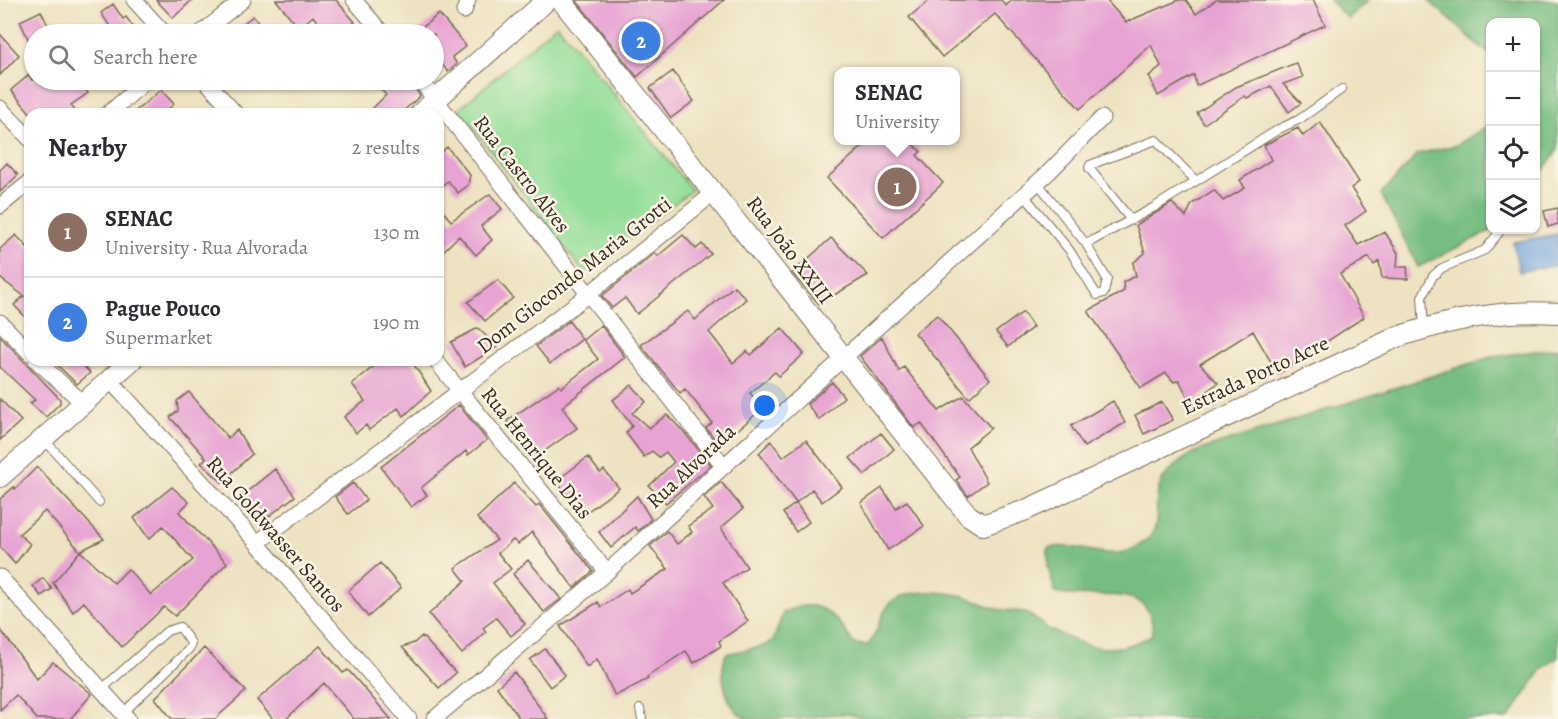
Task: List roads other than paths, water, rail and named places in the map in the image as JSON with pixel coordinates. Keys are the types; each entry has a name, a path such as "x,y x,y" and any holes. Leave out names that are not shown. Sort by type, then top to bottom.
{"street":[{"path":"134,0 156,24"},
{"path":"213,24 243,0"},
{"path":"354,0 374,24"},
{"path":"427,108 547,0"},
{"name":"Rua João XXIII","path":"561,0 715,192 841,357 968,516 983,525"},
{"path":"115,108 136,90"},
{"path":"214,90 231,108"},
{"name":"Rua Castro Alves","path":"428,90 442,108"},
{"path":"0,108 24,134"},
{"name":"Rua Castro Alves","path":"444,110 723,465"},
{"name":"Rua Alvorada","path":"434,719 607,572 841,357 1037,182 1102,118"},
{"path":"0,207 24,187"},
{"name":"Dom Giocondo Maria Grotti","path":"257,543 589,294 715,192"},
{"name":"Estrada Porto Acre","path":"983,525 1026,510 1374,346 1425,328 1502,313 1558,313"},
{"path":"0,322 24,347"},
{"path":"42,366 81,402"},
{"path":"0,477 81,402 125,366"},
{"name":"Rua Henrique Dias","path":"440,366 607,572"},
{"name":"Rua Goldwasser Santos","path":"109,379 257,543 409,719"},
{"path":"0,577 126,716"}],"lane":[{"path":"1086,244 1131,220 1279,129 1300,119 1342,89"},
{"path":"1131,220 1089,168 1090,165 1156,140 1196,181"},
{"path":"1023,194 1070,251 1097,295 1101,294 1107,287 1107,279 1086,244 1037,182"},
{"path":"1425,328 1422,297 1433,276 1448,266 1485,250 1498,234"},
{"path":"43,438 99,502"},
{"path":"102,689 167,631 180,627 190,637 189,649 126,716"},
{"path":"640,709 642,719"}],"water":[{"path":"1558,234 1558,265 1519,272 1513,242"}],"place":[{"name":"Pague Pouco","path":"641,41"},
{"name":"SENAC","path":"897,187"}]}
